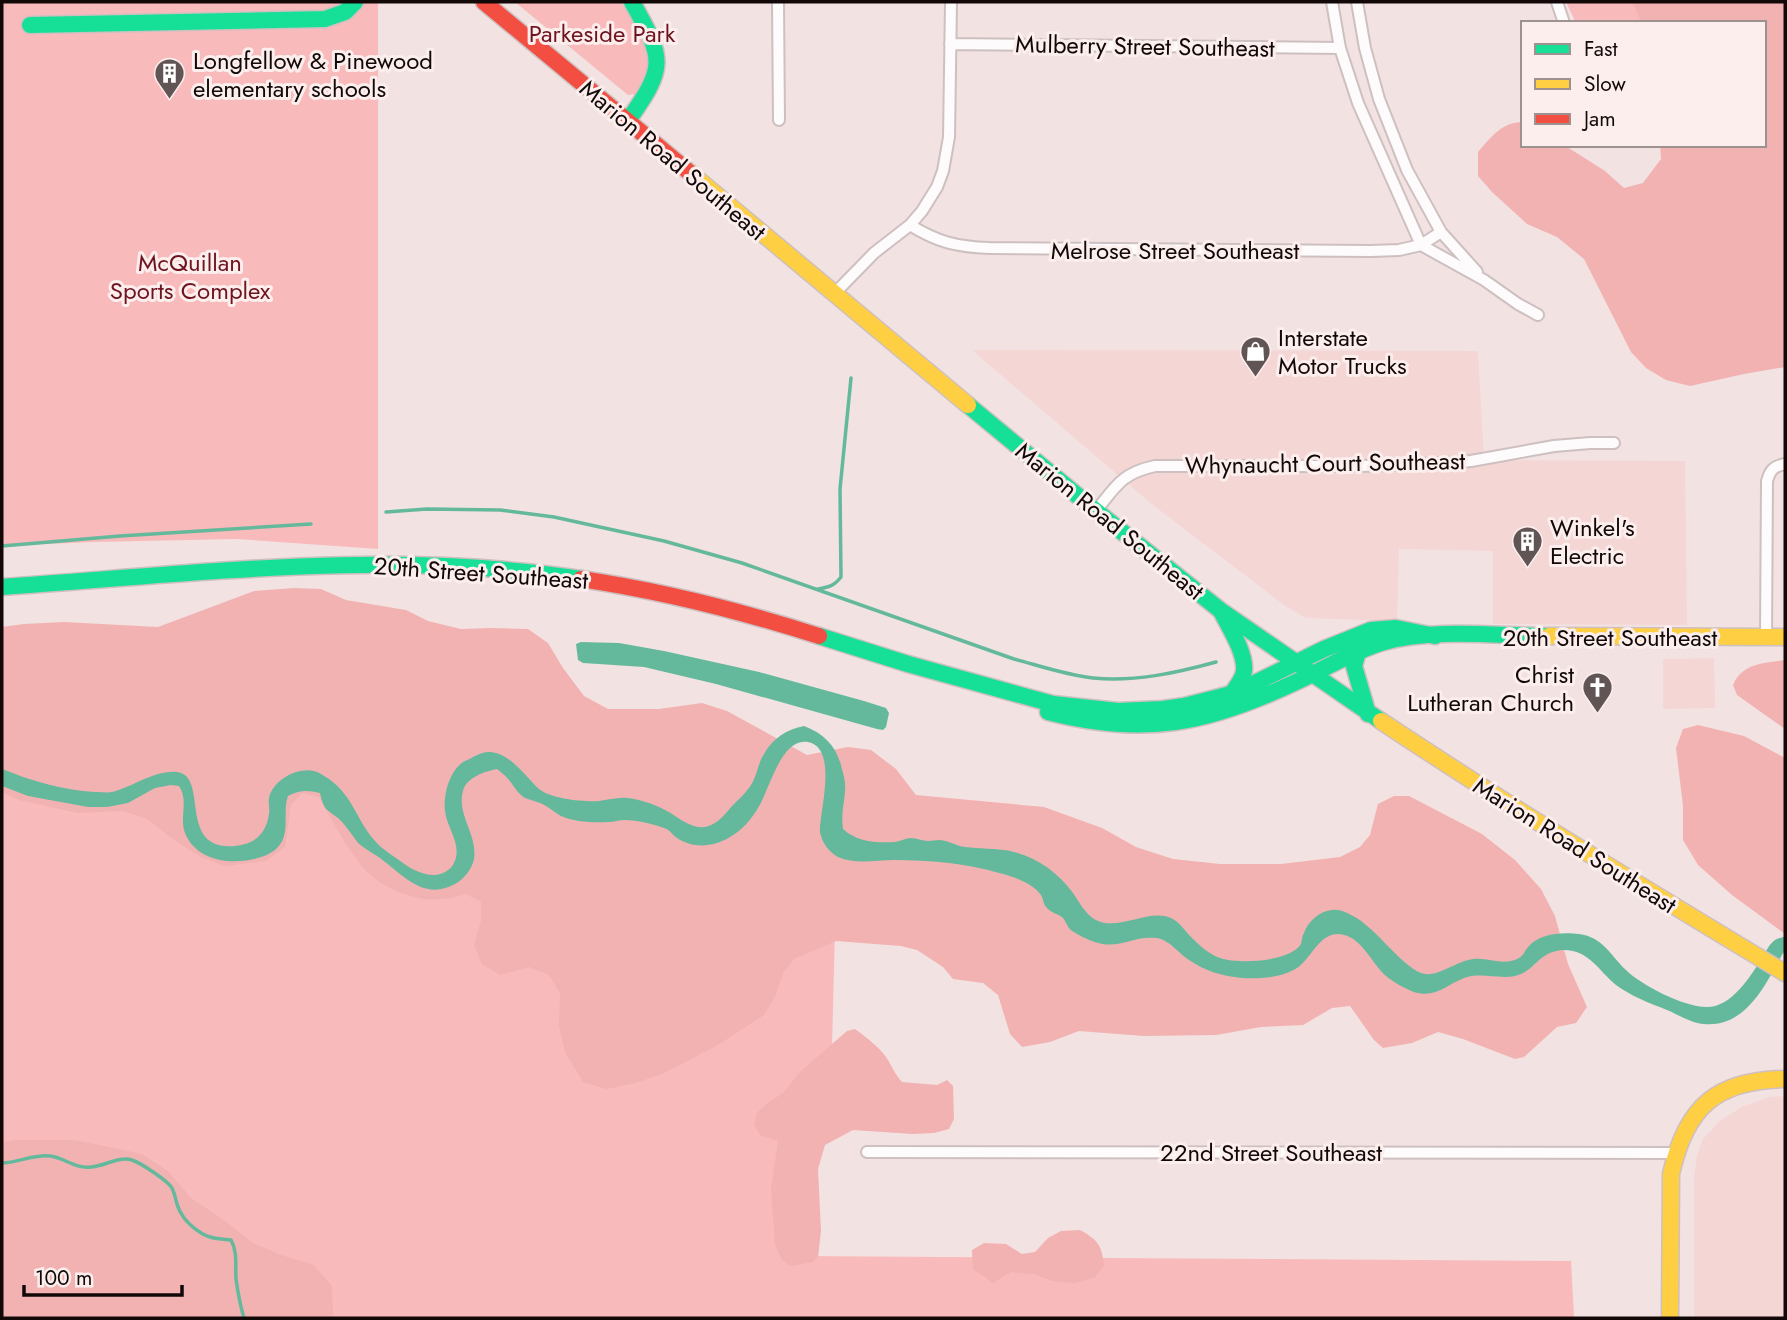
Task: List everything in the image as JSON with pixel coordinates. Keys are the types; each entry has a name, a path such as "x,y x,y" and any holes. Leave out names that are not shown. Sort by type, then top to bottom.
{"street":[{"path":"30,25 325,19 345,12 355,2"},
{"name":"Marion Road Southeast","path":"484,2 1096,511 1220,610 1312,676 1570,844 1785,973"},
{"path":"627,122 647,95 658,63 652,38 632,2"},
{"path":"778,2 779,120"},
{"path":"834,294 874,253 910,225 937,187 943,171 948,137 951,2"},
{"path":"1332,2 1340,48 1358,103 1421,245 1484,280 1538,315"},
{"path":"1357,2 1365,48 1379,99 1407,170 1441,232 1484,280"},
{"path":"1557,2 1563,21"},
{"name":"Mulberry Street Southeast","path":"950,44 1340,48"},
{"name":"Melrose Street Southeast","path":"910,225 948,244 989,248 1371,251 1399,250 1421,245 1441,232"},
{"name":"Whynaucht Court Southeast","path":"1096,511 1127,476 1155,466 1449,463 1554,446 1614,443"},
{"path":"1766,637 1767,481 1775,466 1785,464"},
{"name":"20th Street Southeast","path":"2,587 319,566 420,565 583,579 680,598 796,628 1041,710 1078,720 1115,725 1167,723 1203,718 1256,701 1371,646 1393,640 1435,636 1785,637"},
{"path":"1220,610 1237,646 1244,669 1233,692"},
{"name":"20th Street Southeast","path":"907,664 1053,704 1087,709 1133,710 1208,701 1373,630 1410,629 1435,636"},
{"path":"1358,652 1354,666 1368,713"},
{"path":"1670,1318 1670,1189 1675,1153 1683,1131 1698,1111 1716,1095 1737,1084 1771,1078 1785,1079"},
{"name":"22nd Street Southeast","path":"867,1152 1675,1153"}],"shaded area":[{"path":"1632,2 1785,2 1785,367 1690,386 1666,380 1646,368 1631,352 1584,259 1557,237 1527,224 1478,176 1478,152 1498,131 1521,122 1521,147 1567,147 1605,171 1624,188 1643,183 1661,159 1660,147 1766,147 1766,21 1641,21"},
{"path":"972,350 1478,351 1484,460 1685,461 1687,625 1493,624 1493,551 1399,549 1397,621 1306,618 1284,605 1153,505"},
{"path":"321,589 346,600 406,610 428,621 461,629 528,629 548,643 584,696 608,709 659,709 702,703 727,711 807,755 848,747 871,750 896,769 916,795 1044,807 1102,828 1136,847 1173,859 1220,864 1281,864 1340,857 1360,847 1370,835 1378,804 1394,796 1409,796 1482,834 1515,860 1541,889 1555,916 1568,964 1587,1007 1576,1023 1557,1027 1524,1057 1515,1059 1438,1032 1412,1043 1383,1048 1374,1040 1350,1006 1332,1008 1303,1025 1261,1027 1216,1035 1144,1036 1079,1031 1050,1042 1022,1047 1010,1034 998,995 983,983 953,979 943,967 917,950 901,946 836,941 794,959 784,971 776,994 764,1015 718,1045 664,1073 636,1083 607,1089 583,1082 565,1052 559,1026 560,993 549,975 529,967 500,975 482,964 474,945 481,921 481,902 466,894 444,899 423,899 399,892 374,878 351,852 319,797 302,793 291,805 285,847 266,861 224,866 201,857 147,819 123,811 77,813 19,800 2,792 2,627 64,622 158,627 254,591"},
{"path":"619,643 664,651 759,672 864,701 886,708 889,713 886,727 883,730 877,729 644,667 583,663 578,660 576,644"},
{"path":"1714,658 1715,708 1663,709 1663,659"},
{"path":"1785,660 1785,729 1737,695 1733,685 1748,668"},
{"path":"1698,725 1744,736 1785,758 1785,934 1732,895 1698,865 1683,840 1683,806 1676,748 1683,729"},
{"path":"804,726 824,737 837,754 845,783 843,829 854,837 881,842 911,838 942,840 965,847 1019,853 1053,872 1094,919 1113,923 1152,916 1171,918 1203,948 1223,959 1256,961 1288,954 1301,944 1303,934 1311,921 1323,912 1338,910 1362,922 1409,966 1426,974 1437,973 1473,959 1512,961 1521,957 1533,942 1545,936 1579,934 1600,943 1626,970 1652,988 1686,1003 1706,1007 1715,1006 1732,997 1746,982 1771,944 1785,936 1785,952 1762,990 1743,1011 1732,1019 1704,1024 1628,993 1587,957 1564,950 1548,954 1528,970 1515,976 1467,977 1436,992 1422,994 1389,978 1360,945 1339,934 1326,938 1302,964 1284,974 1256,978 1228,976 1195,964 1161,939 1147,938 1106,944 1084,938 1070,929 1062,917 1048,909 1041,895 1033,887 1010,876 947,863 859,861 838,857 826,847 821,836 825,768 823,756 817,747 808,742 790,748 783,756 758,808 746,824 724,840 710,845 683,842 667,829 645,822 591,822 566,818 543,804 525,798 497,769 482,773 465,786 462,800 473,841 474,859 464,877 455,884 434,890 406,879 358,843 340,820 326,808 320,793 304,791 288,796 284,835 278,847 270,853 244,861 224,861 205,855 190,842 183,827 183,798 179,786 155,788 128,803 88,807 28,796 2,786 2,769 59,787 106,792 120,790 152,776 177,772 187,777 192,786 199,826 206,837 217,844 235,846 254,840 262,832 269,814 271,792 281,780 300,771 314,771 337,786 382,848 413,869 437,875 453,865 457,851 445,811 449,783 460,765 481,753 491,752 505,757 539,789 551,795 585,801 636,799 661,808 693,826 705,827 720,820 747,791 772,743 786,732"},
{"path":"855,1029 883,1053 902,1082 937,1085 947,1080 953,1086 954,1119 949,1129 934,1133 853,1130 825,1145 818,1169 821,1231 818,1257 813,1262 791,1266 782,1260 775,1245 771,1189 778,1141 760,1135 754,1124 757,1113 783,1093 801,1071 847,1031"},
{"path":"1785,1096 1785,1318 1694,1318 1694,1178 1697,1155 1703,1139 1721,1120 1742,1107 1769,1097"},
{"path":"75,1140 142,1154 169,1172 191,1198 253,1243 314,1265 332,1286 333,1318 2,1318 2,1142"},
{"path":"1080,1230 1095,1240 1102,1253 1104,1266 1094,1278 1074,1283 1011,1272 993,1283 973,1269 972,1250 984,1243 1006,1244 1022,1254 1035,1252 1048,1238 1061,1231"}],"green space":[{"name":"Parkeside Park","path":"515,2 621,2 642,36 648,55 647,74 637,94 628,95"},
{"path":"1566,2 1660,2 1660,21 1575,21"},
{"name":"McQuillan Sports Complex","path":"2,3 378,3 378,549 237,539 2,546"},
{"path":"271,760 835,928 831,1088 795,1256 1571,1261 1574,1318 234,1318 2,1288 2,773"}],"waterway":[{"path":"818,589 831,586 841,577 840,489 851,378"},
{"path":"386,512 427,509 500,510 554,517 664,541 742,563 1014,659 1083,677 1140,678 1216,662"},
{"path":"2,546 311,524"},
{"path":"2,1163 44,1156 85,1167 127,1159 148,1168 172,1188 179,1210 194,1228 210,1237 231,1240 244,1318"}],"traffic: fast":[{"path":"30,25 325,19 345,12 355,2"},
{"path":"627,122 649,88 656,63 651,37 632,2"},
{"path":"968,405 1220,610 1381,721"},
{"path":"2,587 219,571 364,565 509,570 581,579"},
{"path":"1221,611 1236,640 1244,664 1242,677 1233,692"},
{"path":"819,636 1053,704 1118,711 1184,706 1227,695 1371,630 1396,628 1435,636"},
{"path":"1048,712 1115,724 1175,722 1233,708 1384,642 1444,634 1549,636"},
{"path":"1358,652 1354,666 1368,714"}],"traffic: slow":[{"path":"689,172 968,405"},
{"path":"1549,636 1785,637"},
{"path":"1381,721 1531,818 1785,973"},
{"path":"1670,1318 1671,1174 1685,1131 1695,1115 1723,1092 1740,1085 1785,1079"}],"traffic: jam":[{"path":"484,2 689,172"},
{"path":"581,579 701,603 819,636"}],"place":[{"name":"Longfellow & Pinewood elementary schools","path":"170,101"},
{"name":"Interstate Motor Trucks","path":"1255,378"},
{"name":"Winkel's Electric","path":"1527,568"},
{"name":"Christ Lutheran Church","path":"1597,715"}]}
